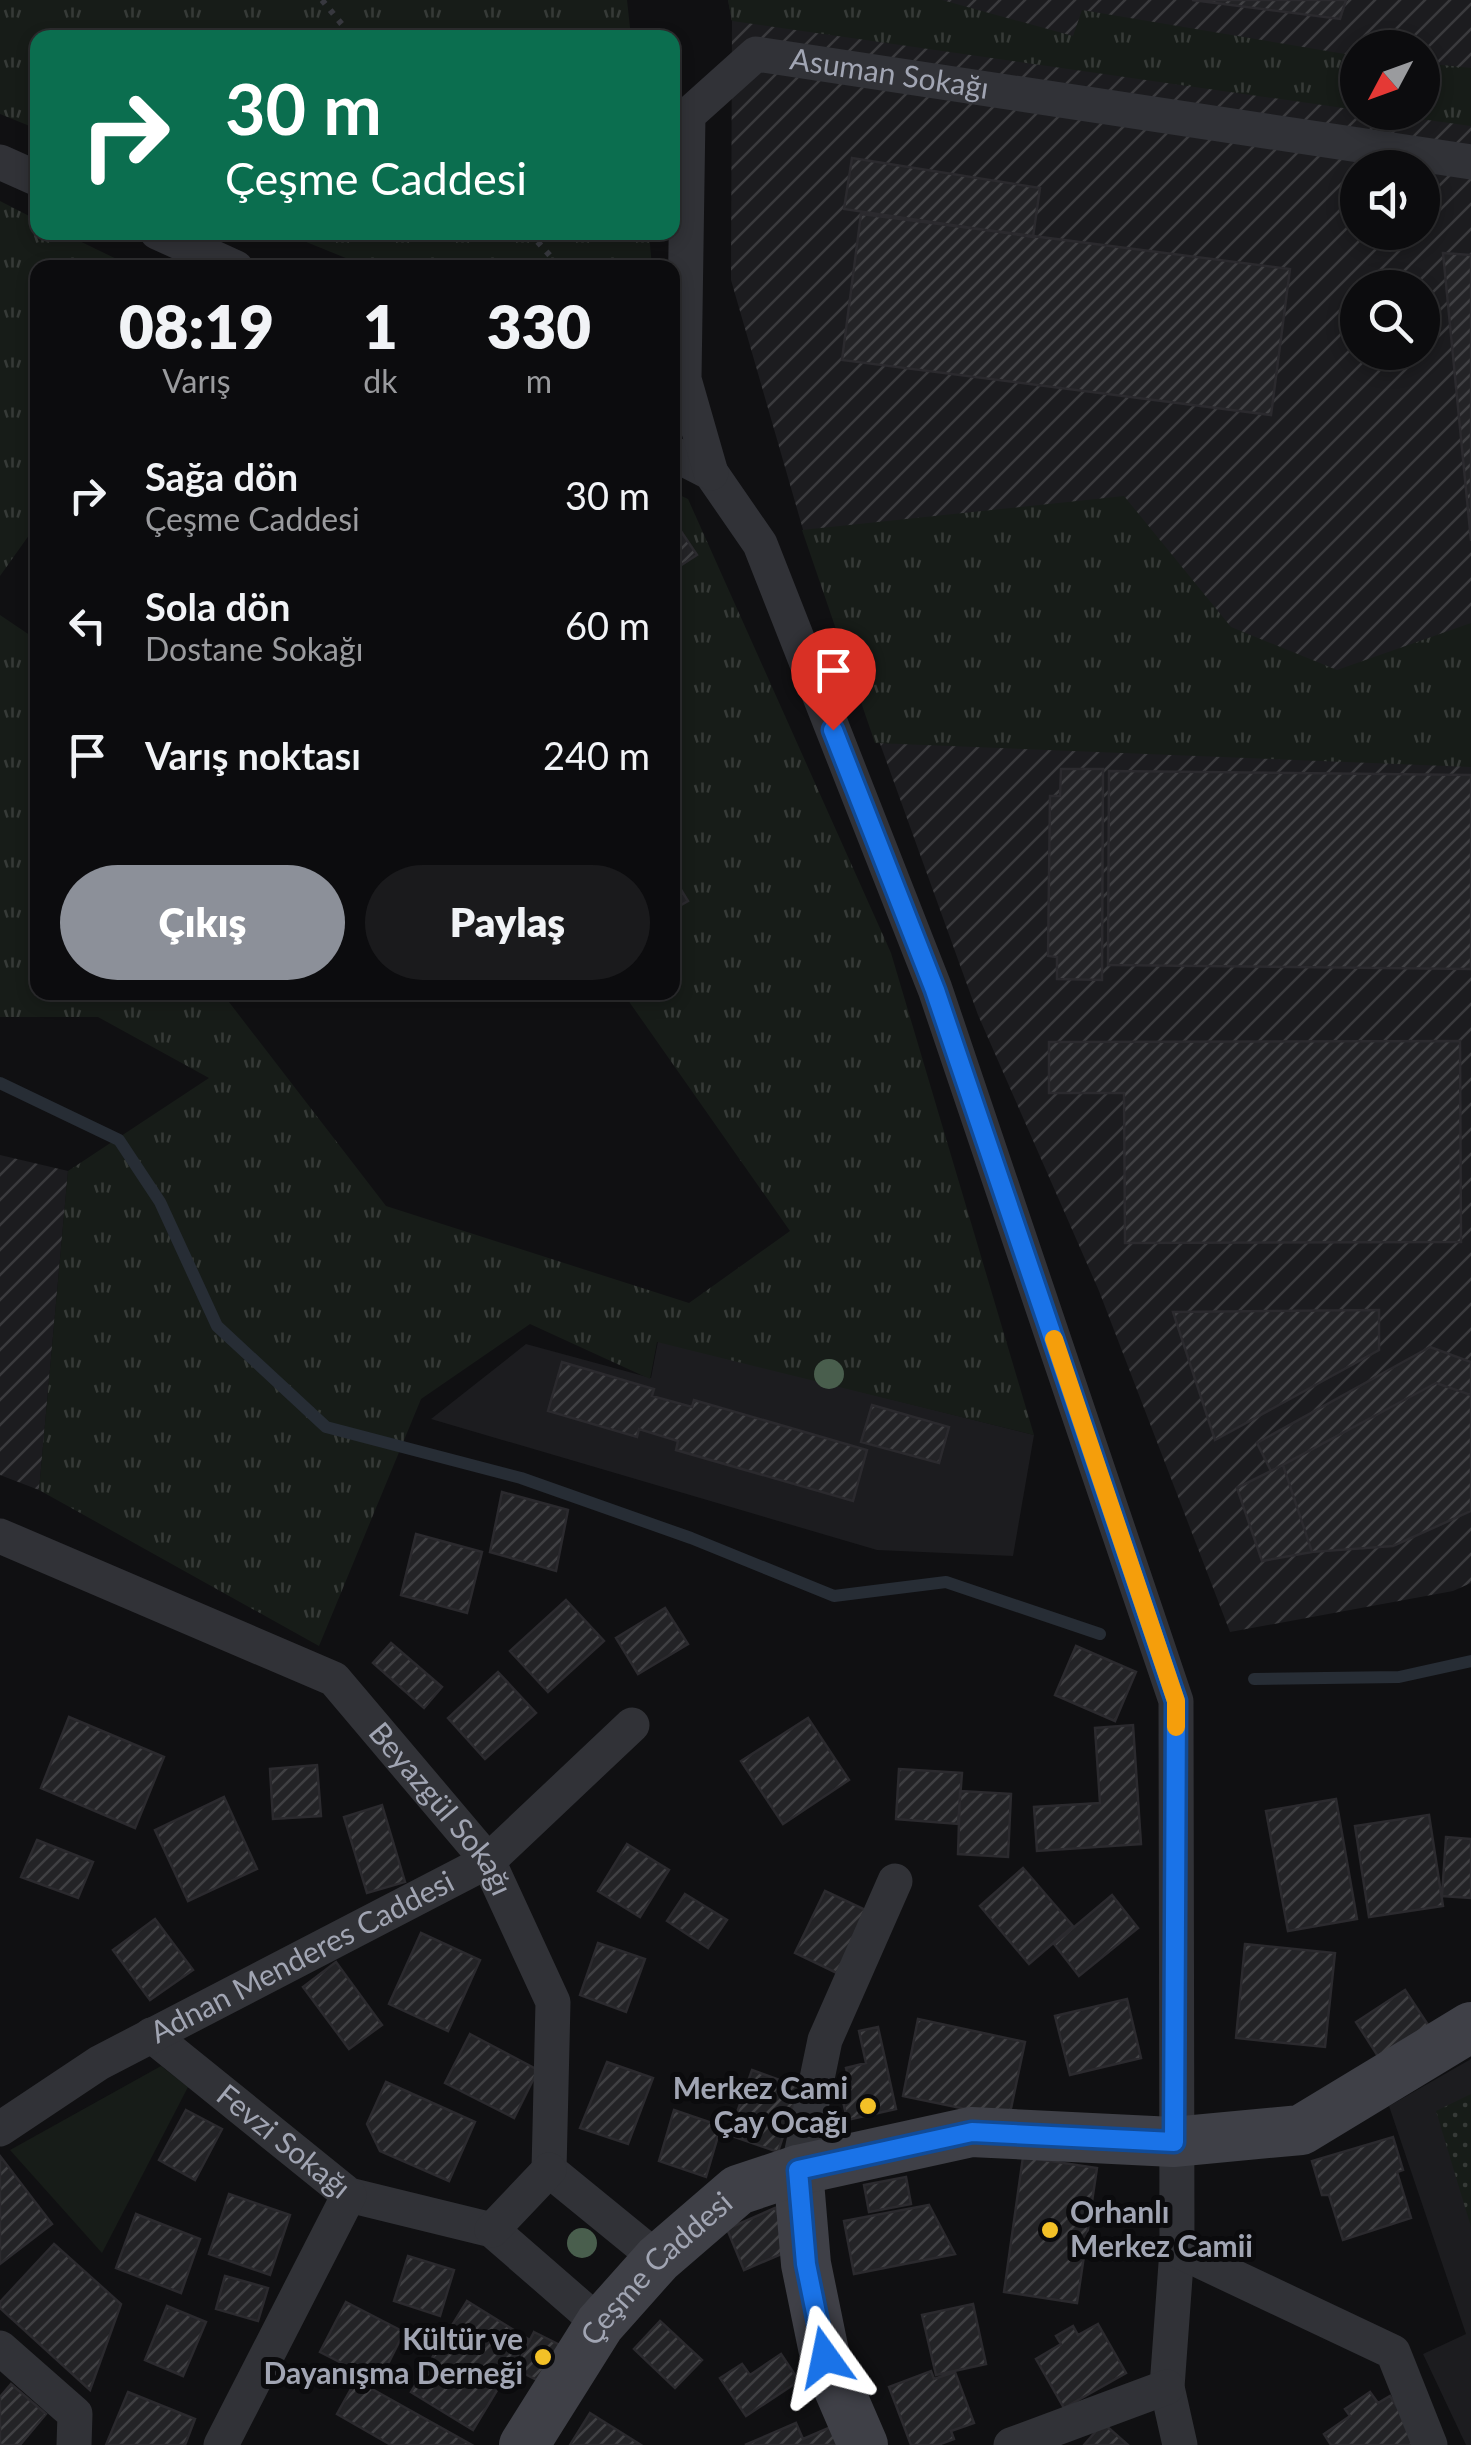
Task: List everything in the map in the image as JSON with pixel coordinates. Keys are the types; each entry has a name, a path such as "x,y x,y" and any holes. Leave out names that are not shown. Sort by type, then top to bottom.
{"street":[{"name":"Asuman Sokağı","path":"710,472 684,378 688,115 756,54 1471,162"},
{"path":"0,162 30,175"},
{"path":"175,240 219,260"},
{"path":"680,457 710,472 760,544 935,990 1176,1701 1176,2250 1166,2387 1180,2445"},
{"name":"Beyazgül Sokağı","path":"0,1536 334,1679 488,1861 552,2002 548,2170"},
{"name":"Adnan Menderes Caddesi","path":"0,2129 99,2063 488,1861 632,1725"},
{"path":"862,2445 825,2357 806,2264 798,2170 825,2040 895,1881"},
{"name":"Çeşme Caddesi","path":"524,2445 600,2324 658,2259 738,2190 798,2170 972,2132 1174,2142 1301,2130 1471,2028"},
{"name":"Fevzi Sokağı","path":"151,2035 349,2195 492,2230 600,2324"},
{"path":"492,2230 548,2170 658,2259"},
{"path":"221,2445 349,2195"},
{"path":"1176,2250 1393,2352 1430,2445"},
{"path":"0,2348 74,2414 74,2445"},
{"path":"1011,2445 1166,2387"}],"path":[{"path":"322,0 346,30"},
{"path":"536,240 554,260"}],"shaded area":[{"path":"728,0 1471,0 1471,1583 1453,1591 1230,1632 1099,1291 978,1015 804,533 731,280 732,21"},
{"path":"0,1155 68,1171 39,1490 0,1475"},
{"path":"658,1341 1034,1435 1013,1556 877,1550 431,1419 526,1344 651,1378"},
{"path":"1471,2059 1471,2445 1466,2445 1423,2354 1466,2334 1389,2106"}],"green space":[{"path":"0,0 627,0 630,30 30,30 30,126 0,114"},
{"path":"728,0 942,0 1073,36 1082,10 1340,53 1340,108 732,21"},
{"path":"1440,65 1471,68 1471,126 1440,122"},
{"path":"0,201 30,216 30,240 77,240 119,260 30,260 30,534 0,576"},
{"path":"301,240 650,240 651,260 351,260"},
{"path":"680,495 688,499 891,953 1034,1435 657,1342 650,1379 530,1324 421,1399 319,1646 39,1490 68,1171 209,1078 98,1017 0,1017 0,615 30,635 30,1000 227,1000 386,1206 689,1303 790,1231 628,1000 680,1000"},
{"path":"1124,496 1231,627 1337,670 1471,623 1471,767 875,743 802,530"},
{"path":"161,2066 188,2087 102,2253 10,2150"},
{"path":"1471,2094 1471,2227 1436,2111"}],"building":[{"path":"1192,0 1346,0 1340,19"},
{"path":"852,158 1040,188 1033,237 844,209"},
{"path":"861,214 1290,269 1271,415 842,360"},
{"path":"1443,253 1471,255 1471,541"},
{"path":"680,530 697,555 680,566"},
{"path":"1061,769 1103,769 1102,980 1057,979 1057,957 1048,956 1050,796 1060,796"},
{"path":"1109,771 1471,775 1471,969 1108,965"},
{"path":"680,888 688,901 680,906"},
{"path":"1460,1041 1461,1242 1125,1243 1124,1093 1049,1093 1049,1042"},
{"path":"1379,1310 1379,1350 1215,1440 1173,1312"},
{"path":"1430,1347 1471,1362 1471,1395 1436,1383 1271,1471 1257,1443"},
{"path":"562,1362 654,1389 652,1396 692,1407 694,1400 867,1450 853,1501 676,1450 678,1441 639,1429 637,1437 548,1411"},
{"path":"1436,1383 1471,1395 1471,1511 1393,1546 1312,1552 1283,1465"},
{"path":"872,1405 949,1427 939,1463 861,1442"},
{"path":"1283,1465 1312,1552 1262,1561 1237,1488"},
{"path":"502,1492 568,1510 556,1571 490,1552"},
{"path":"416,1534 482,1552 467,1613 401,1595"},
{"path":"566,1600 604,1641 548,1692 510,1651"},
{"path":"665,1608 688,1644 638,1674 616,1638"},
{"path":"391,1643 442,1687 424,1708 373,1663"},
{"path":"1076,1646 1136,1672 1115,1721 1055,1695"},
{"path":"498,1672 536,1713 485,1759 448,1718"},
{"path":"69,1717 164,1757 135,1828 41,1788"},
{"path":"808,1718 849,1780 783,1824 741,1761"},
{"path":"1133,1725 1141,1844 1037,1851 1034,1807 1100,1803 1095,1728"},
{"path":"317,1765 321,1816 273,1819 270,1769"},
{"path":"899,1769 962,1773 958,1824 896,1819"},
{"path":"960,1791 1011,1794 1008,1857 958,1854"},
{"path":"224,1797 257,1869 188,1901 155,1830"},
{"path":"1336,1799 1357,1919 1288,1931 1266,1811"},
{"path":"382,1805 405,1882 367,1893 344,1817"},
{"path":"1429,1815 1443,1906 1369,1917 1355,1826"},
{"path":"1446,1837 1471,1839 1471,1898 1442,1896"},
{"path":"37,1840 93,1862 78,1898 21,1877"},
{"path":"627,1844 669,1870 640,1917 598,1891"},
{"path":"1023,1868 1073,1926 1029,1964 980,1906"},
{"path":"825,1891 870,1912 841,1975 795,1953"},
{"path":"685,1894 727,1920 708,1948 667,1921"},
{"path":"1112,1895 1138,1928 1079,1976 1054,1944"},
{"path":"155,1919 193,1970 150,2000 113,1950"},
{"path":"421,1933 480,1960 448,2031 389,2004"},
{"path":"598,1943 645,1959 626,2012 580,1995"},
{"path":"1245,1944 1335,1953 1325,2047 1236,2038"},
{"path":"336,1962 382,2025 349,2049 303,1987"},
{"path":"1405,1990 1432,2031 1383,2064 1356,2022"},
{"path":"1127,1999 1141,2058 1070,2075 1055,2016"},
{"path":"918,2019 1025,2042 1009,2118 903,2096"},
{"path":"878,2027 896,2109 847,2120 842,2096 851,2088 846,2068 866,2063 859,2031"},
{"path":"470,2034 538,2070 514,2118 445,2083"},
{"path":"607,2062 653,2078 628,2144 580,2128"},
{"path":"752,2070 799,2087 778,2152 729,2135"},
{"path":"386,2082 475,2122 449,2181 380,2151 367,2124"},
{"path":"186,2110 222,2129 195,2180 159,2160"},
{"path":"674,2110 721,2126 706,2177 659,2161"},
{"path":"1393,2137 1403,2170 1397,2172 1411,2218 1343,2240 1329,2195 1322,2195 1312,2161"},
{"path":"0,2156 52,2224 0,2264"},
{"name":"Orhanlı Merkez Camii","path":"1023,2157 1097,2168 1077,2303 1004,2292"},
{"path":"906,2177 911,2204 869,2212 864,2185"},
{"path":"229,2194 290,2215 270,2275 209,2254"},
{"path":"929,2205 955,2254 854,2274 844,2221"},
{"path":"775,2208 793,2249 744,2270 727,2229"},
{"path":"136,2214 200,2239 181,2293 116,2268"},
{"path":"54,2244 121,2304 90,2390 0,2308 0,2302"},
{"path":"408,2256 454,2270 440,2316 394,2301"},
{"path":"225,2276 268,2288 258,2321 216,2309"},
{"path":"467,2301 528,2339 473,2430 411,2392"},
{"path":"346,2302 404,2332 379,2382 320,2352"},
{"path":"973,2304 986,2364 936,2375 922,2315"},
{"path":"167,2306 206,2322 183,2376 145,2360"},
{"path":"660,2321 702,2360 675,2388 634,2349"},
{"path":"1098,2324 1126,2373 1064,2408 1036,2359 1061,2344 1056,2336 1073,2326 1078,2335"},
{"path":"534,2332 560,2345 541,2382 515,2369"},
{"path":"781,2354 799,2381 746,2416 720,2378 742,2364 750,2375"},
{"path":"931,2371 934,2379 955,2372 974,2423 951,2431 954,2439 938,2445 911,2445 889,2387"},
{"path":"356,2380 472,2445 391,2445 337,2414"},
{"path":"11,2384 46,2414 20,2445 0,2445 0,2397"},
{"path":"128,2392 195,2419 185,2445 106,2445"},
{"path":"1370,2392 1378,2403 1390,2396 1422,2445 1331,2445 1324,2434 1350,2416 1345,2409"},
{"path":"590,2413 641,2445 570,2445"},
{"path":"796,2423 803,2439 831,2427 839,2445 745,2445"},
{"path":"1103,2423 1128,2445 1084,2445"}],"waterway":[{"path":"0,1083 119,1140 160,1202 217,1326 326,1427 521,1478 691,1538 834,1596 946,1582 1100,1634"},
{"path":"1254,1679 1399,1677 1471,1661"}],"slow traffic":[{"path":"1054,1339 1176,1701 1176,1727"}],"place":[{"name":"Merkez Cami Çay Ocağı","path":"868,2106"},
{"name":"Orhanlı Merkez Camii","path":"1050,2230"},
{"name":"Kültür ve Dayanışma Derneği","path":"543,2357"}],"route":[{"path":"825,2357 806,2264 798,2170 972,2132 1174,2142 1176,1701 935,990 833,730"}]}
